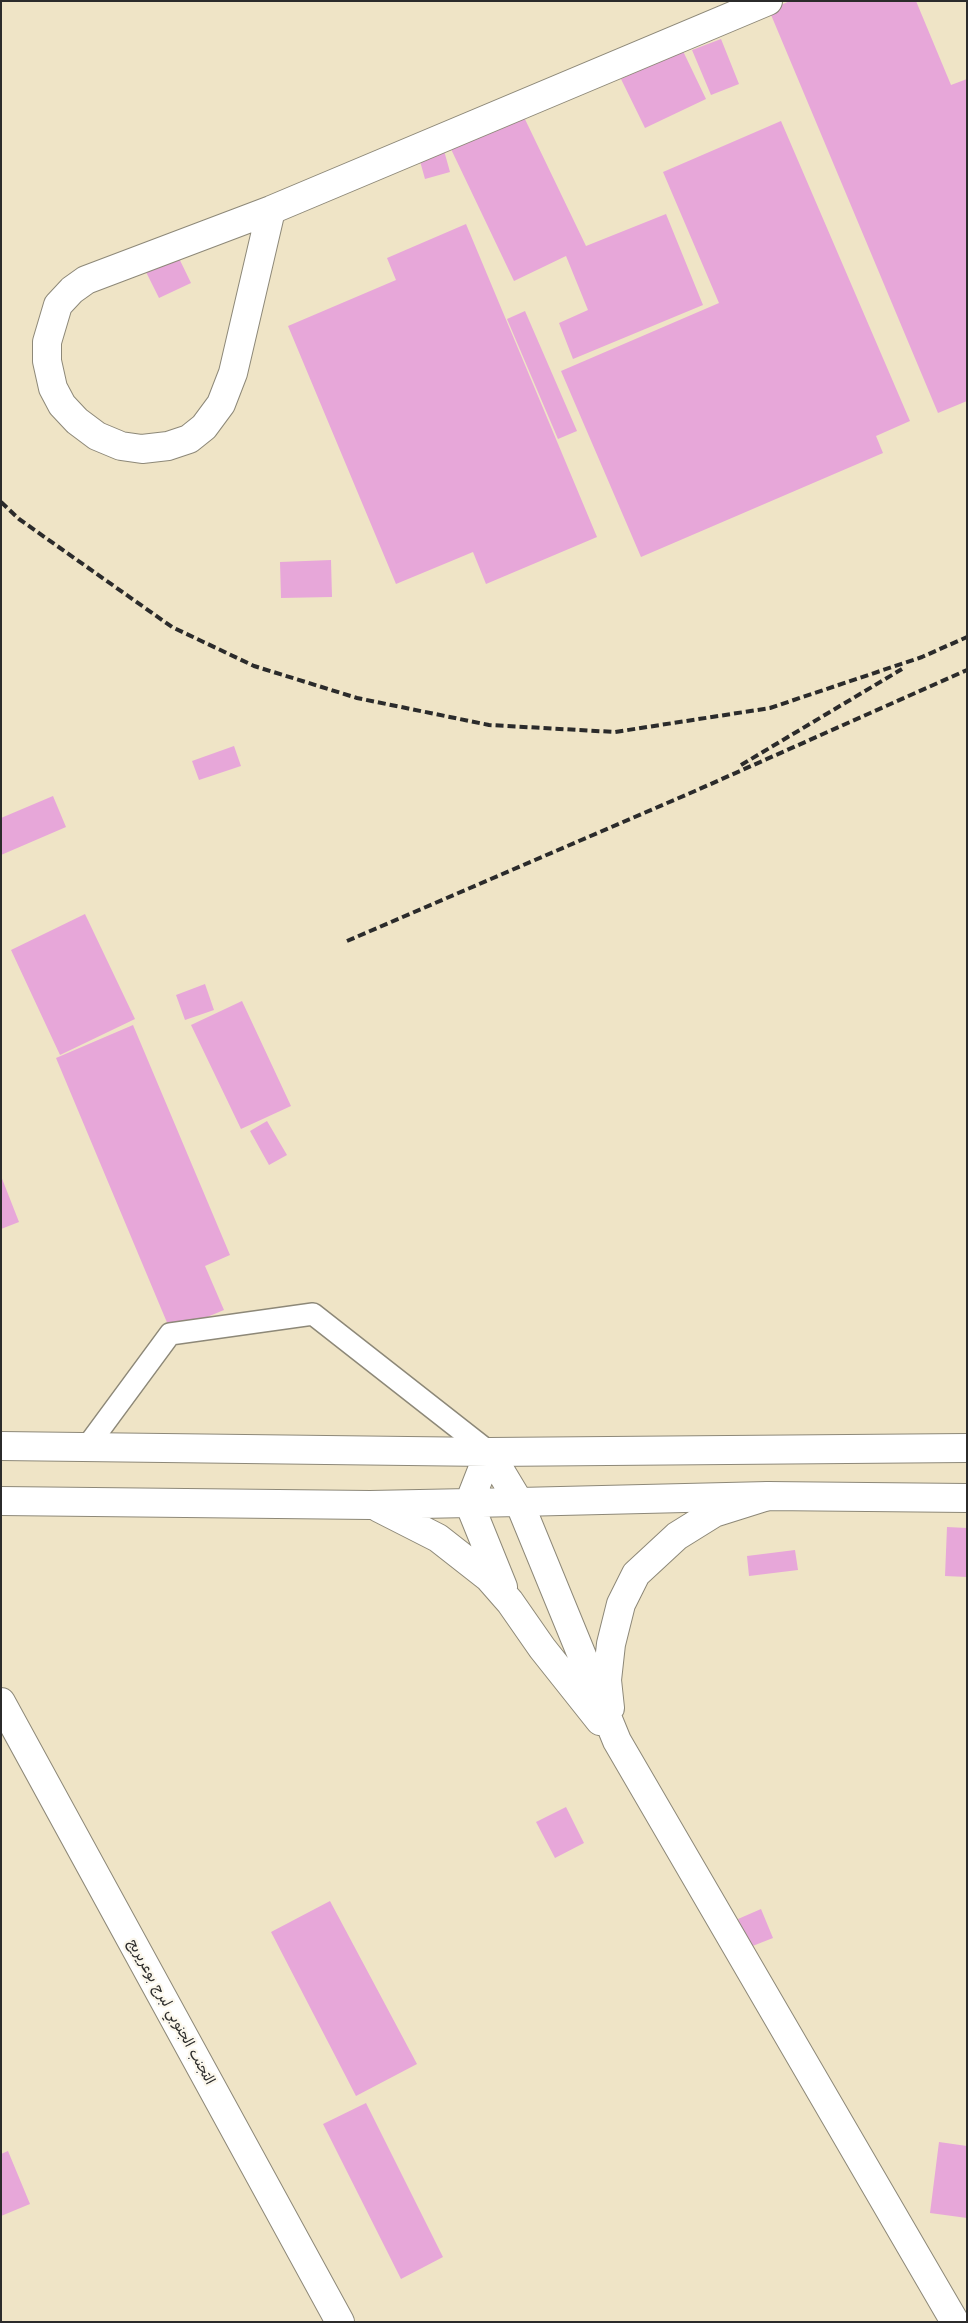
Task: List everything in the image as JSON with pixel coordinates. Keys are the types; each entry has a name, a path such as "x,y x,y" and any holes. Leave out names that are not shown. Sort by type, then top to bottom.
{"main road":[{"path":"271,210 233,373 221,404 204,427 189,439 168,446 142,449 121,446 97,436 77,421 62,405 53,388 47,361 47,342 58,305 86,280 271,210 768,1"},
{"path":"1,1446 489,1452 967,1448"},
{"path":"489,1452 519,1502 617,1741 954,2322"},
{"path":"489,1452 469,1503 510,1602"},
{"path":"617,1741 608,1696 607,1680 615,1624 632,1579 660,1549 695,1524 714,1513 768,1496"},
{"path":"1,1500 370,1505 768,1496 967,1498"},
{"path":"370,1505 397,1516 438,1538 489,1578 510,1602 578,1695 617,1741"},
{"name":"التجنب الجنوبي لبرج بوعريريج","path":"1,1702 340,2322"}],"lane":[{"path":"86,1448 170,1334 312,1314 489,1452"}],"building":[{"path":"790,1 916,1 951,85 967,79 967,401 938,413 769,10"},
{"path":"721,39 739,84 711,95 692,50"},
{"path":"682,49 706,99 645,128 621,79"},
{"path":"522,113 586,246 666,214 703,305 573,359 559,323 588,310 566,256 514,281 450,147"},
{"path":"781,121 910,421 876,436 883,453 641,557 561,371 719,303 663,172"},
{"path":"443,147 450,172 425,179 418,154"},
{"path":"466,224 597,537 486,584 473,552 396,584 288,326 396,280 387,258"},
{"path":"175,250 191,283 159,298 143,266"},
{"path":"525,311 577,431 558,439 507,319"},
{"path":"331,560 332,597 281,598 280,562"},
{"path":"234,746 241,766 199,780 192,761"},
{"path":"53,796 66,827 1,855 1,818"},
{"path":"85,914 135,1019 60,1055 11,950"},
{"path":"205,984 214,1010 185,1020 176,995"},
{"path":"242,1001 291,1106 241,1129 191,1025"},
{"path":"133,1025 230,1255 205,1266 224,1310 171,1332 56,1058"},
{"path":"267,1121 287,1155 269,1165 250,1131"},
{"path":"1,1176 19,1222 1,1229"},
{"path":"947,1527 967,1528 967,1577 945,1576"},
{"path":"795,1550 798,1570 749,1576 747,1556"},
{"path":"566,1807 584,1843 555,1858 536,1822"},
{"path":"330,1901 417,2064 356,2096 271,1932"},
{"path":"761,1909 773,1938 750,1947 738,1919"},
{"path":"366,2103 443,2257 401,2279 323,2124"},
{"path":"939,2142 967,2146 967,2218 930,2213"},
{"path":"8,2151 30,2204 1,2216 1,2154"}],"railway":[{"path":"1,502 19,519 172,627 254,666 357,698 489,725 615,732 770,708 922,657 967,637"},
{"path":"741,765 902,669"},
{"path":"347,941 695,791 967,670"}]}
